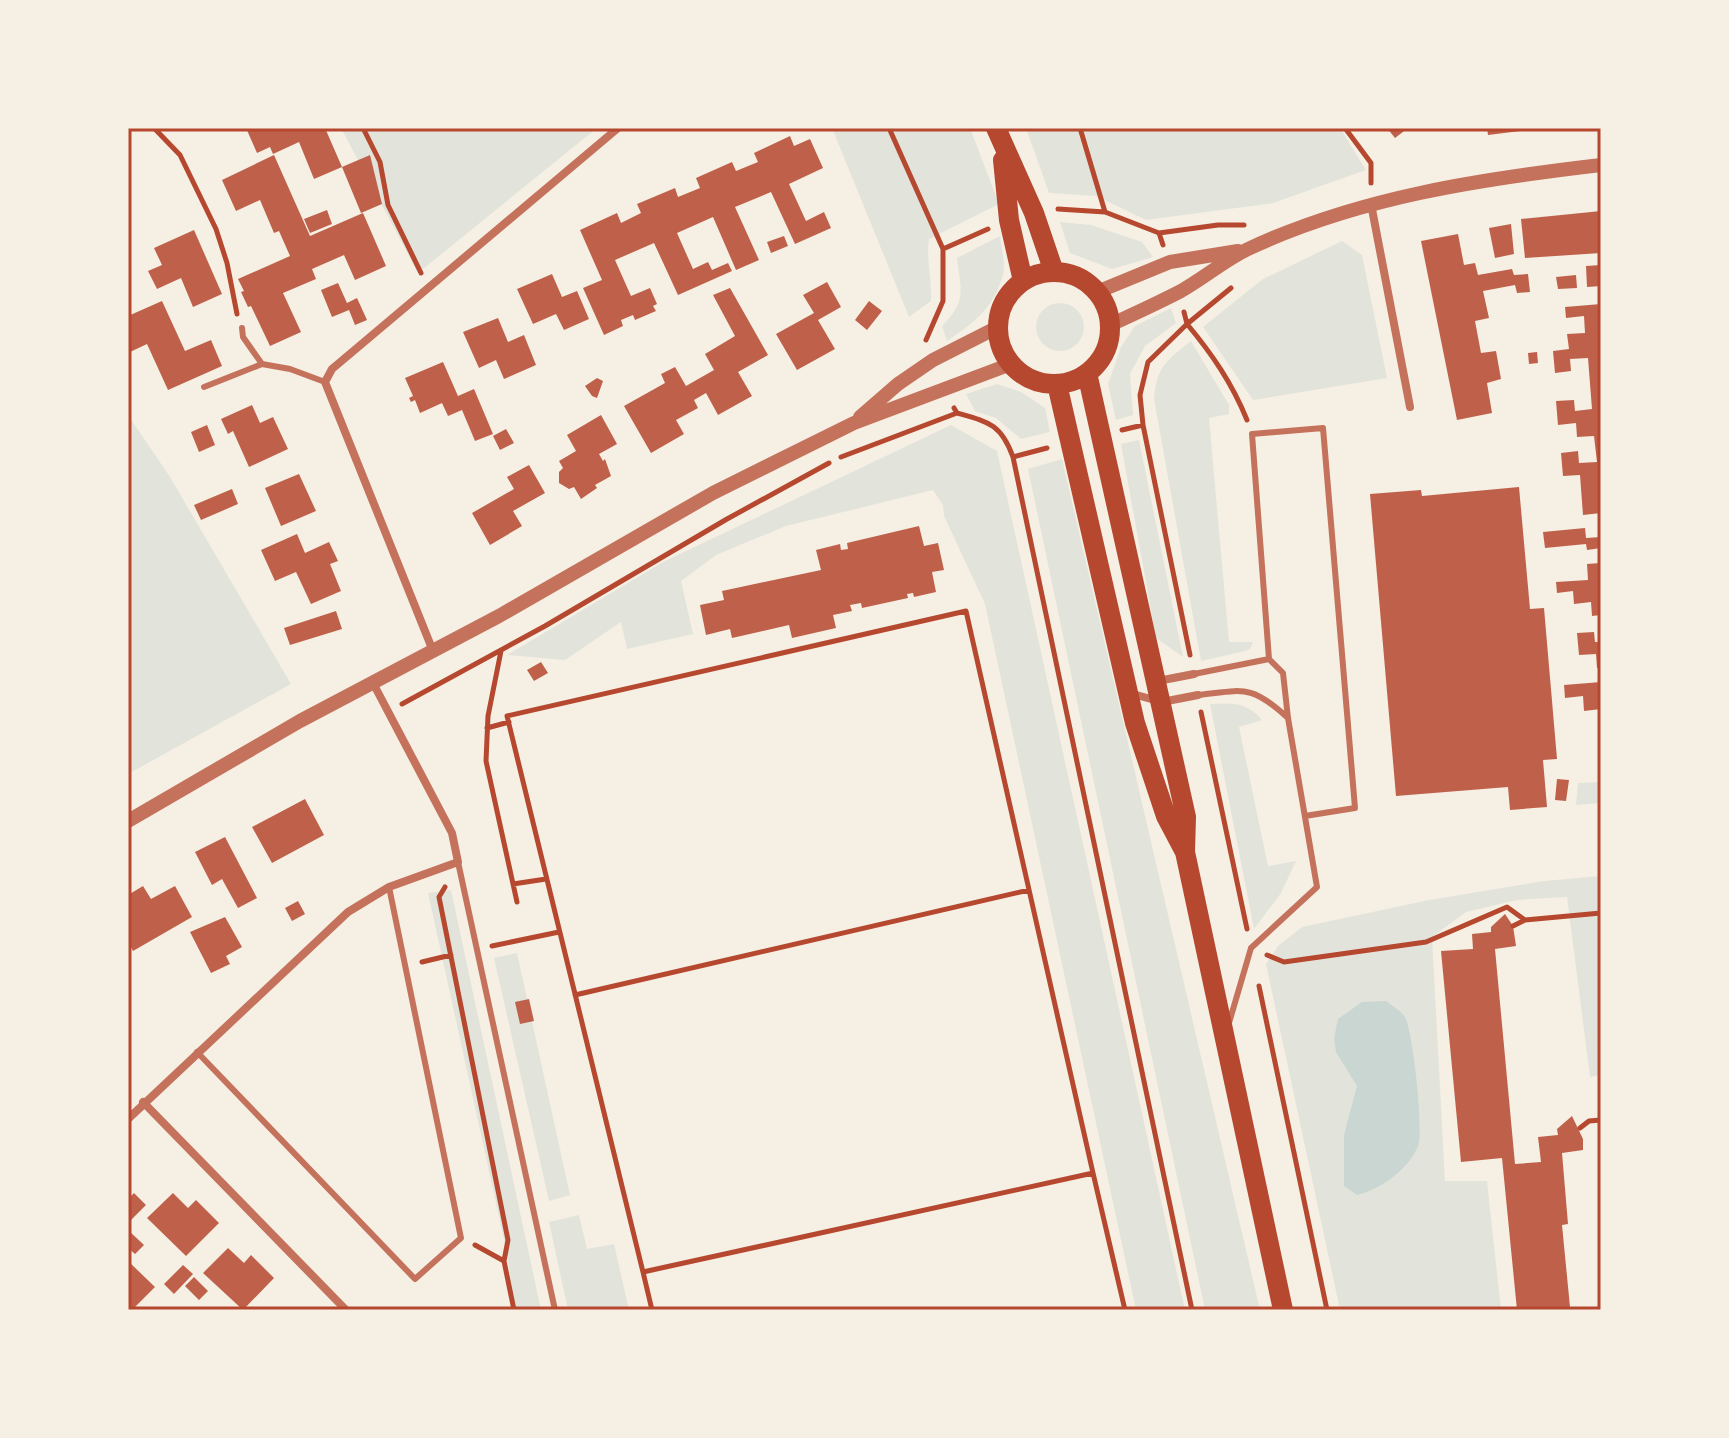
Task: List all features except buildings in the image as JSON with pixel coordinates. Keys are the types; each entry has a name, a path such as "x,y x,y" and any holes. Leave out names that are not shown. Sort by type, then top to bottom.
{"main road":[{"path":"999,136 1034,213 1054,272"},
{"path":"999,136 1009,220 1023,281"},
{"path":"1054,272 1078,277 1097,292 1106,307 1110,325 1107,347 1102,357 1087,373 1073,381 1057,384 1032,379 1011,364 1004,353 998,327 1004,302 1023,281 1038,274 1054,272"},
{"path":"1087,373 1158,681 1186,817 1185,852 1283,1310"},
{"path":"1057,384 1135,723 1166,816 1185,852"}],"street":[{"path":"433,651 325,382 332,369 618,128"},
{"path":"1110,325 1180,291 1247,250 1371,204 1489,179 1601,165"},
{"path":"1371,204 1410,407"},
{"path":"1097,292 1170,262 1247,250"},
{"path":"854,423 898,384 933,360 998,327"},
{"path":"128,821 300,721 499,616 713,493 854,423 1011,364"},
{"path":"1158,681 1194,674"},
{"path":"128,1119 348,912 389,887 458,862 452,833 373,683"},
{"path":"1128,693 1162,702 1198,695"},
{"path":"143,1102 346,1310"}],"lane":[{"path":"242,328 243,337 262,364"},
{"path":"204,387 262,364 290,369 325,382"},
{"path":"1224,1038 1251,948 1317,887 1288,718 1283,673 1269,659 1252,434 1323,428 1355,808 1305,816"},
{"path":"1194,674 1269,659"},
{"path":"1198,695 1243,690 1267,699 1288,718"},
{"path":"458,862 555,1310"},
{"path":"197,1052 415,1279 461,1238 389,887"}],"path":[{"path":"154,128 180,155 216,229 227,263 234,307 242,328"},
{"path":"363,128 380,162 388,205 429,288"},
{"path":"889,128 943,249 943,301 925,341 933,360"},
{"path":"1345,128 1371,163 1371,204"},
{"path":"1187,324 1211,353 1235,391 1252,434"},
{"path":"944,389 957,413"},
{"path":"387,713 840,457 957,413 986,421 1005,437 1013,457 1192,1310"},
{"path":"652,1310 507,716 966,611 1125,1310"},
{"path":"501,650 487,728 486,761 517,902"},
{"path":"487,728 509,722"},
{"path":"458,862 439,897 508,1240 504,1261 514,1310"},
{"path":"513,884 546,879"},
{"path":"575,995 1029,890"},
{"path":"1251,948 1284,962 1426,942 1507,907 1525,920"},
{"path":"1513,926 1525,920 1601,913"},
{"path":"406,965 559,932"},
{"path":"1580,1128 1589,1121 1601,1120"},
{"path":"643,1272 1093,1173"},
{"path":"461,1238 504,1261"}],"shaded area":[{"path":"341,128 597,128 418,273"},
{"path":"832,128 970,128 999,204 929,239 931,301 909,317"},
{"path":"1026,128 1340,128 1366,170 1273,203 1146,220 1096,196 1049,193"},
{"path":"1060,222 1091,225 1142,242 1153,257 1112,269 1070,253"},
{"path":"1000,236 1004,270 995,296 974,321 947,341 942,326 955,309 960,295 957,258"},
{"path":"1342,241 1362,255 1387,378 1253,400 1203,327 1263,279"},
{"path":"1060,303 1069,304 1077,310 1083,318 1083,336 1077,344 1069,350 1060,351 1051,350 1043,344 1037,336 1036,327 1037,318 1043,310 1051,304"},
{"path":"1171,308 1176,323 1145,346 1130,374 1133,415 1116,420 1108,384 1121,347 1135,326"},
{"path":"1191,341 1229,405 1229,414 1209,418 1229,642 1253,642 1250,649 1245,651 1201,661 1154,399 1160,371"},
{"path":"997,384 1021,392 1045,408 1050,432 1021,439 996,418 975,411 966,394"},
{"path":"128,415 170,477 291,684 128,774"},
{"path":"951,425 997,451 1185,1310 1136,1310 985,604 944,516 943,505 933,490 786,526 716,555 681,581 693,634 627,649 621,622 565,660 507,655 663,562"},
{"path":"1139,440 1183,657 1156,638 1121,444"},
{"path":"1062,459 1260,1310 1205,1310 1028,469"},
{"path":"1210,704 1239,705 1262,720 1239,727 1268,866 1296,861 1281,893 1254,929"},
{"path":"1601,782 1601,803 1576,805 1578,783"},
{"path":"1601,876 1601,1075 1590,1077 1567,897 1517,900 1466,912 1432,937 1445,1181 1487,1181 1501,1310 1340,1310 1266,964 1278,946 1302,927 1429,900 1544,881"},
{"path":"451,890 541,1310 515,1310 507,1253 428,893"},
{"path":"517,953 570,1195 549,1201 494,958"},
{"path":"1386,1001 1405,1017 1408,1026 1417,1082 1418,1146 1401,1170 1384,1183 1357,1195 1344,1186 1344,1135 1357,1086 1336,1052 1334,1038 1338,1019 1362,1002"},
{"path":"579,1215 587,1249 614,1244 629,1310 568,1310 549,1222"}]}
